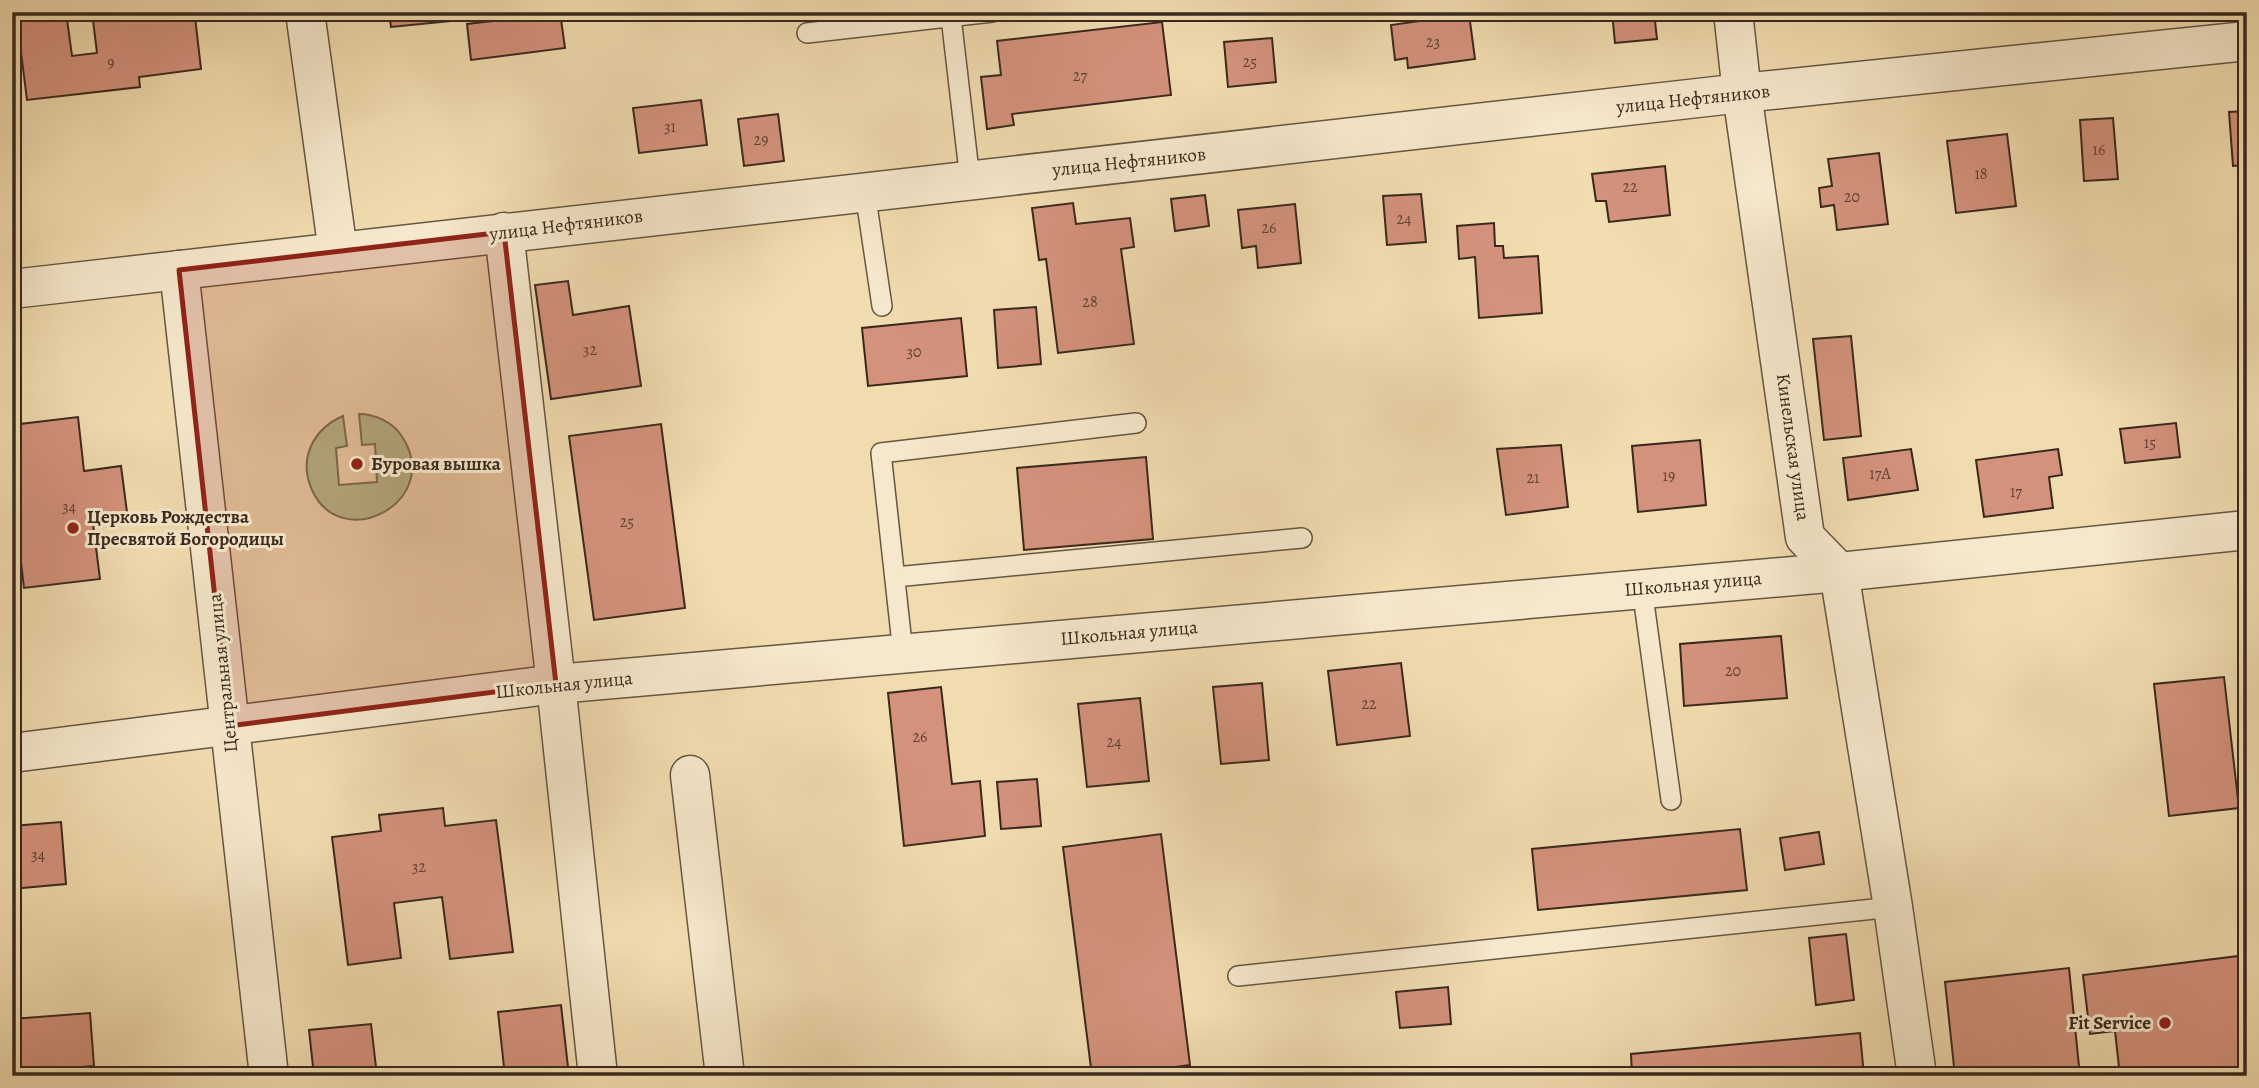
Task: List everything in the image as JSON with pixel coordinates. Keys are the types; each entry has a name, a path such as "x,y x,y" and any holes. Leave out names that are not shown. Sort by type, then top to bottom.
{"street":[{"path":"305,12 338,252"},
{"name":"Кинельская улица","path":"1732,12 1805,537 1839,572"},
{"name":"улица Нефтяников","path":"12,289 1742,93 2247,41"},
{"path":"504,232 598,1076"},
{"name":"Центральная улица","path":"179,270 269,1076"},
{"name":"Школьная улица","path":"12,752 556,684 1839,572 2247,530"},
{"path":"1839,572 1893,907 1917,1076"},
{"path":"690,775 725,1076"}],"lane":[{"path":"807,33 992,12"},
{"path":"951,17 970,180"},
{"path":"865,192 882,306"},
{"path":"903,653 881,453 1136,424"},
{"path":"895,577 1302,538"},
{"path":"1643,588 1671,800"},
{"path":"1238,976 1893,907"}],"highlighted area":[{"path":"504,232 556,684 229,726 179,270"}],"green space":[{"path":"359,414 371,415 393,426 401,435 411,459 410,480 401,498 385,512 365,519 345,518 326,509 312,490 307,467 311,446 316,437 343,416 347,446 336,448 339,485 377,482 375,444 362,445"}],"building":[{"path":"16,12 66,12 72,56 97,53 92,12 225,14 195,17 201,69 139,77 140,87 27,100"},
{"path":"389,12 501,12 501,16 391,27"},
{"path":"525,12 560,12 565,48 471,60 467,24 526,17"},
{"path":"1612,12 1654,12 1657,39 1615,43"},
{"path":"1469,14 1475,59 1408,68 1407,58 1395,60 1391,25"},
{"path":"1162,22 1171,95 1012,114 1014,125 987,129 981,77 1001,75 997,41"},
{"path":"1272,38 1276,82 1228,87 1224,42"},
{"path":"701,100 707,145 639,153 633,108"},
{"path":"2247,111 2247,165 2233,166 2229,112"},
{"path":"778,114 784,161 744,166 738,119"},
{"path":"2113,118 2118,179 2084,181 2080,120"},
{"path":"2007,134 2016,206 1956,213 1947,141"},
{"path":"1879,153 1888,224 1837,230 1834,205 1821,207 1819,188 1832,186 1828,159"},
{"path":"1665,166 1670,215 1609,222 1606,201 1596,201 1592,174"},
{"path":"1421,194 1426,242 1387,245 1383,196"},
{"path":"1205,195 1209,226 1175,231 1171,199"},
{"path":"1073,203 1076,224 1130,218 1134,247 1121,249 1134,344 1058,353 1046,259 1039,260 1032,208"},
{"path":"1295,204 1301,263 1258,268 1256,246 1242,248 1238,210"},
{"path":"1494,223 1495,246 1503,246 1504,258 1538,256 1542,313 1479,318 1475,257 1459,259 1457,226"},
{"path":"568,281 573,315 629,306 641,386 551,399 535,285"},
{"path":"1036,307 1041,364 998,368 994,310"},
{"path":"961,318 967,376 868,386 862,328"},
{"path":"1851,336 1861,436 1824,440 1813,339"},
{"path":"78,417 84,471 121,466 128,520 93,524 100,579 24,588 21,562 12,563 12,425"},
{"path":"2176,423 2180,457 2125,463 2120,429"},
{"path":"661,424 685,608 594,620 569,436"},
{"path":"1700,440 1706,505 1638,512 1632,446"},
{"path":"1561,445 1568,507 1506,515 1497,449"},
{"path":"1911,449 1918,490 1848,500 1843,458"},
{"path":"2058,449 2062,475 2049,477 2053,508 1984,517 1976,460"},
{"path":"1146,457 1153,539 1024,550 1017,468"},
{"path":"1781,636 1787,698 1684,706 1680,644"},
{"path":"1401,663 1410,736 1337,745 1328,671"},
{"path":"2224,677 2239,808 2169,816 2154,684"},
{"path":"1262,683 1269,760 1221,764 1213,687"},
{"path":"941,687 952,784 980,781 985,836 904,846 888,693"},
{"path":"1140,698 1149,781 1087,787 1078,704"},
{"path":"1037,779 1041,826 1001,829 997,782"},
{"path":"443,808 445,826 496,820 513,952 450,959 442,897 394,903 401,958 348,965 332,837 381,831 379,815"},
{"path":"61,822 66,884 12,889 12,826"},
{"path":"1740,829 1747,890 1538,910 1532,849"},
{"path":"1819,832 1824,864 1785,870 1780,838"},
{"path":"1161,834 1190,1065 1092,1076 1063,847"},
{"path":"1846,934 1854,1000 1816,1005 1809,938"},
{"name":"Fit Service","path":"2247,955 2247,1013 2241,1014 2247,1074 2120,1076 2115,1031 2090,1034 2083,975"},
{"path":"2069,968 2080,1076 1955,1076 1945,982"},
{"path":"1448,987 1451,1024 1400,1028 1396,992"},
{"path":"561,1005 569,1076 505,1076 498,1012"},
{"path":"90,1013 94,1066 12,1072 12,1019"},
{"path":"371,1024 377,1076 314,1076 309,1030"},
{"path":"1860,1033 1864,1076 1632,1076 1631,1054"}],"place":[{"name":"Буровая вышка","path":"357,464"},
{"name":"Церковь Рождества Пресвятой Богородицы","path":"73,528"},
{"name":"Fit Service","path":"2165,1023"}]}
